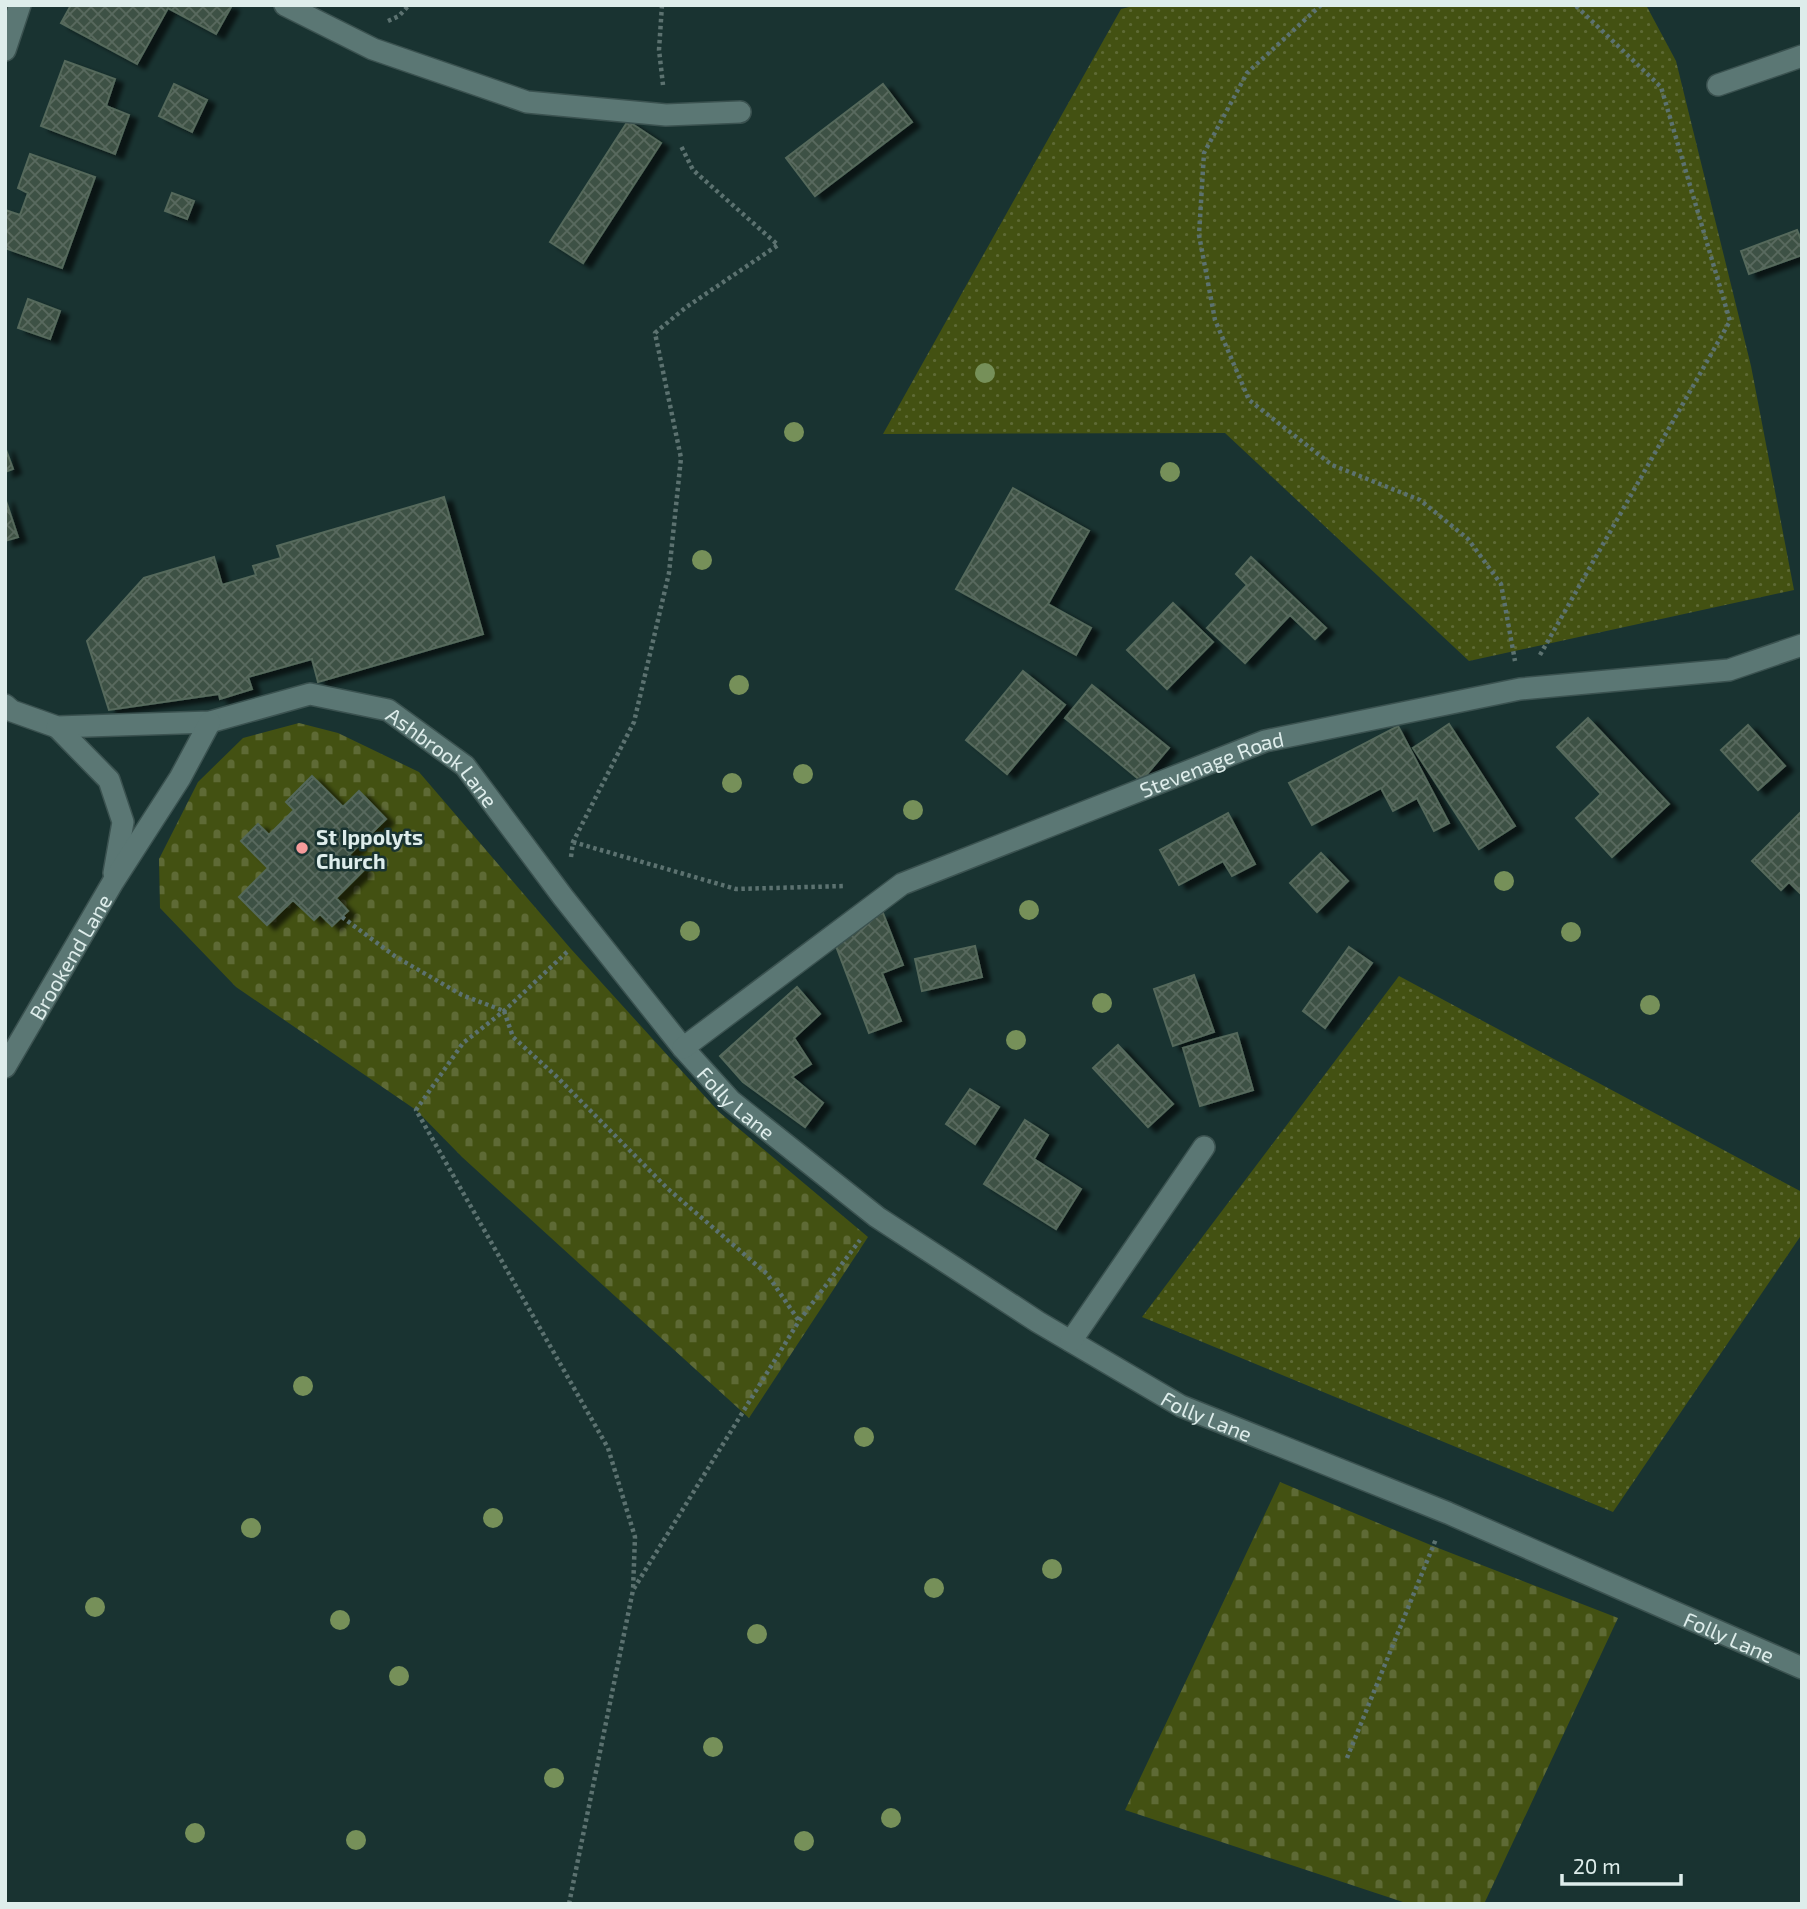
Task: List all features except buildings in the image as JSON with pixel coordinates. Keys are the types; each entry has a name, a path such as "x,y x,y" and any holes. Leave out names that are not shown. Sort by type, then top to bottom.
{"street":[{"path":"5,50 20,5"},
{"path":"285,5 373,48 527,102 666,116 740,112"},
{"path":"1718,85 1802,56"},
{"name":"Stevenage Road","path":"683,1048 902,884 1265,741 1520,689 1729,670 1802,645"},
{"name":"Ashbrook Lane","path":"5,705 12,711 57,727 210,722 310,694 388,710 465,766 563,897 683,1048"},
{"name":"Brookend Lane","path":"5,1067 113,882 180,778 210,722"},
{"name":"Brookend Lane","path":"57,727 108,780 123,822 113,882"},
{"name":"Folly Lane","path":"683,1048 731,1101 877,1217 1071,1341 1181,1406 1448,1513 1802,1668"},
{"path":"1071,1341 1205,1147"}],"path":[{"path":"563,897 573,842 634,722 669,573 681,458 655,333 685,308 778,245 693,170 666,116 659,50 662,5"},
{"path":"1321,5 1247,74 1204,153 1199,235 1216,320 1249,400 1332,465 1420,499 1468,539 1501,584 1520,689"},
{"path":"1520,689 1730,321 1661,87 1575,5"},
{"path":"573,842 736,889 847,886"},
{"path":"342,917 407,963 462,995 505,1011"},
{"path":"569,1904 633,1590 635,1537 608,1448 416,1110 463,1043 505,1011 571,948 594,935"},
{"path":"505,1011 513,1037 557,1077 667,1188 767,1274 799,1321"},
{"path":"633,1590 799,1321 877,1217"},
{"path":"1347,1758 1448,1513"}],"green space":[{"path":"1137,5 1646,5 1676,61 1751,366 1794,590 1469,661 1225,433 883,434 1121,9"},
{"path":"299,723 338,733 419,772 571,949 719,1112 868,1237 749,1418 462,1157 416,1110 236,987 160,908 159,859 198,782 243,738"},
{"path":"1399,976 1802,1192 1802,1234 1613,1512 1142,1317"},
{"path":"1280,1482 1433,1546 1618,1618 1484,1904 1409,1904 1125,1810"}],"place":[{"name":"St Ippolyts Church","path":"302,848"}]}
